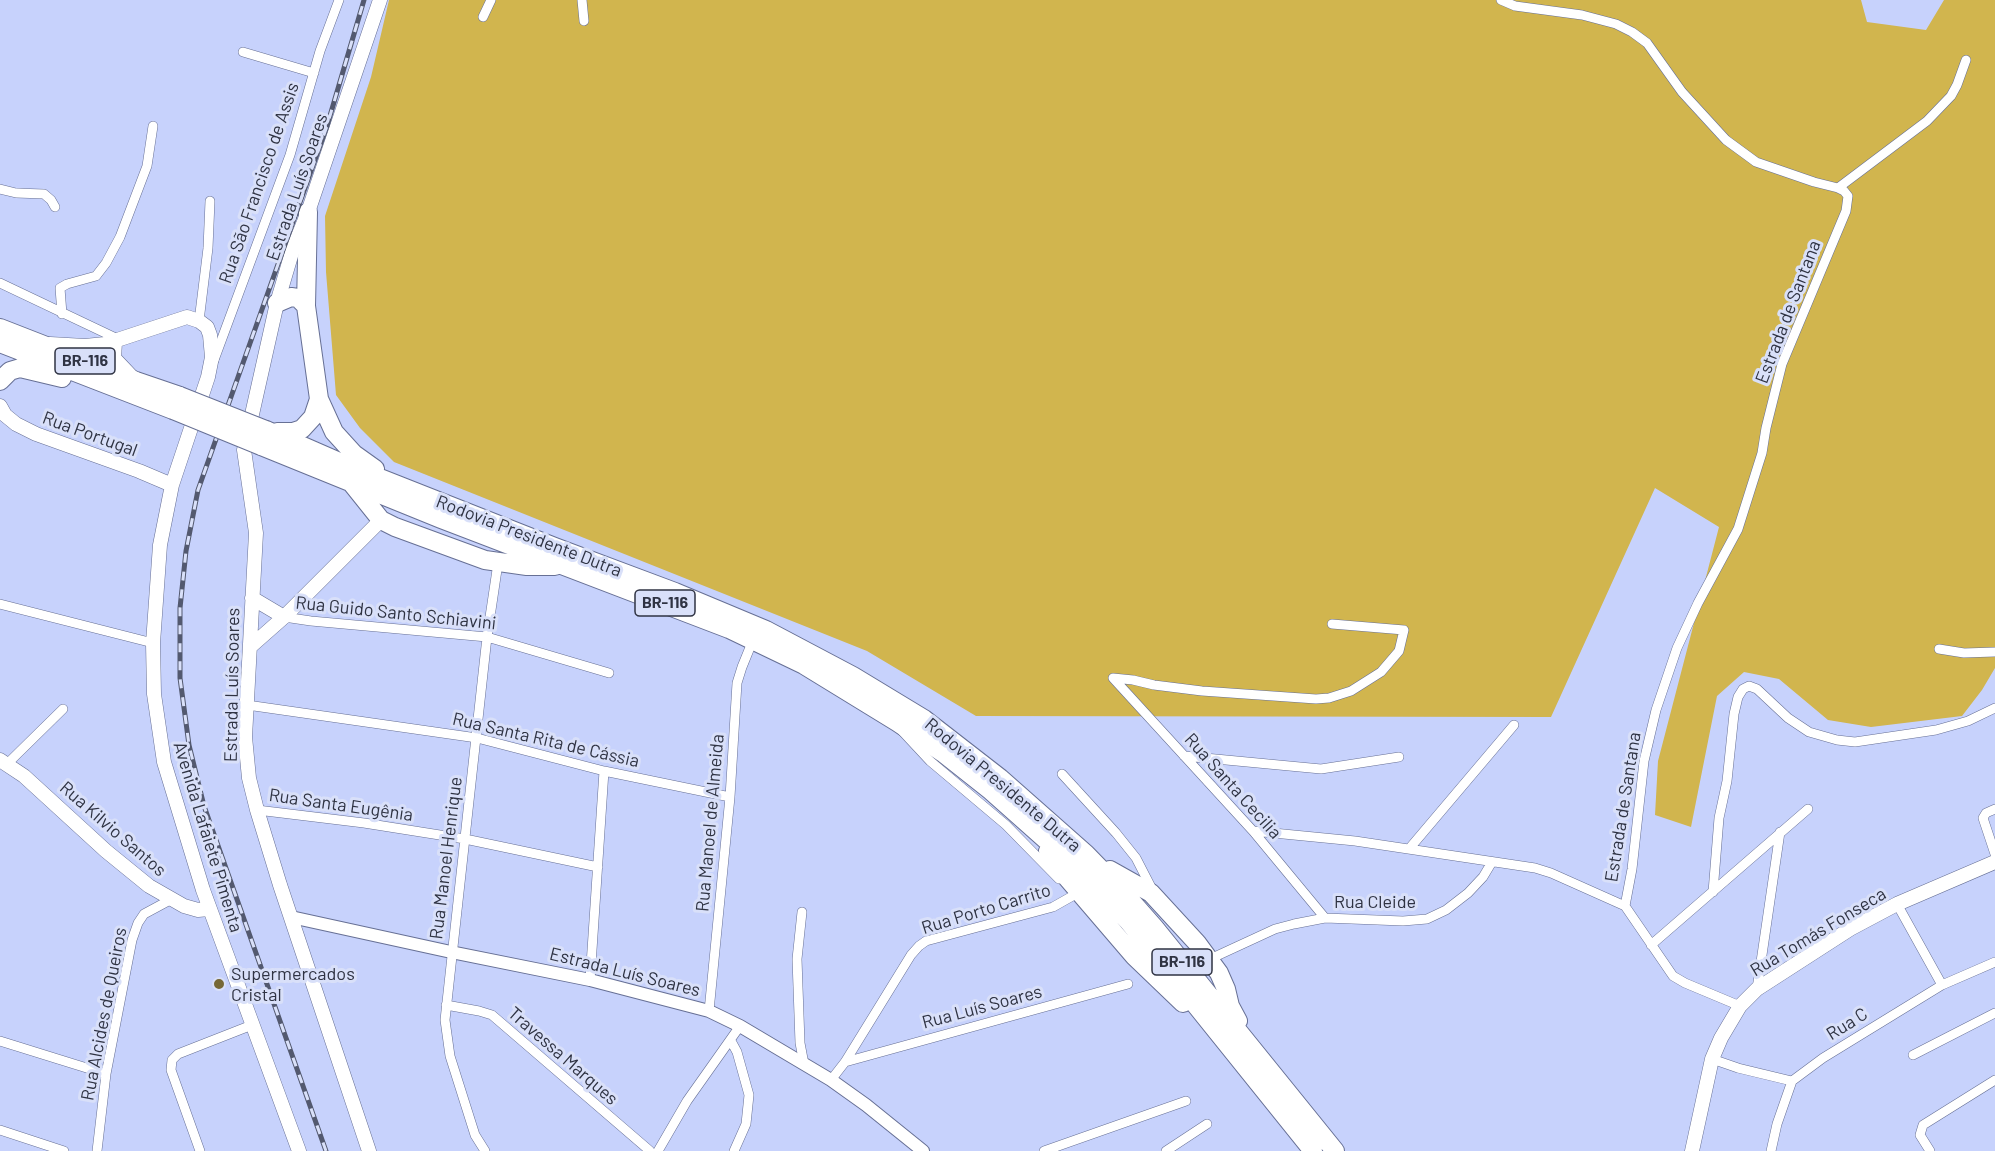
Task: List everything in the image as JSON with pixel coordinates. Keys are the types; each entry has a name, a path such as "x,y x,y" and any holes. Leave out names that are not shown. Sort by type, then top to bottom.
{"highway":[{"path":"308,212 306,306 319,399 334,432 354,454 371,467 536,533 598,562"},
{"path":"277,303 291,297 298,298 306,306"},
{"name":"Rodovia Presidente Dutra","path":"0,328 136,381 176,403"},
{"name":"Rodovia Presidente Dutra","path":"0,343 117,388 176,403 337,461 598,562 789,640 853,676 924,719 971,755 1086,854 1154,927 1337,1151"},
{"path":"0,381 10,371 20,368 96,388 117,388"},
{"path":"266,436 303,429 313,417 319,399"},
{"name":"Rodovia Presidente Dutra","path":"266,436 352,483 753,640 804,665 897,723 991,791 1081,871 1129,922 1312,1151"},
{"path":"352,483 381,520 462,553 527,566 565,566"},
{"path":"971,755 993,766 1064,827 1108,869 1147,890 1156,898 1210,959 1219,973 1226,988 1230,1006 1241,1025 1295,1092 1337,1151"},
{"path":"1032,827 1080,896 1134,956 1197,1019 1280,1123 1312,1151"}],"main road":[{"name":"Estrada Luís Soares","path":"291,917 257,810 245,750 255,522 244,450 277,303 293,249 308,212 380,0"},
{"path":"34,342 85,346 117,341 182,318 192,317 199,321"},
{"name":"Avenida Lafaiete Pimenta","path":"199,321 209,331 212,357 208,377 172,485 160,545 153,643 153,694 164,762 209,909 299,1151"},
{"path":"117,341 114,358 136,381"},
{"name":"Rua Portugal","path":"0,407 16,424 36,434 172,485"},
{"path":"250,648 381,520"},
{"path":"252,598 284,617"},
{"name":"Rua Kilvio Santos","path":"4,762 32,783 148,886 170,900 198,910 209,909"},
{"name":"Rua Tomás Fonseca","path":"1692,1151 1712,1059 1721,1038 1740,1006 1757,989 1850,929 1897,904 1995,862"},
{"path":"291,917 369,1151"}],"street":[{"name":"Rua São Francisco de Assis","path":"208,377 290,155 314,73 339,0"},
{"path":"483,17 491,0"},
{"path":"582,0 584,21"},
{"path":"1501,0 1515,6 1582,15 1616,24 1632,32 1647,44 1682,92 1726,140 1756,162 1838,188 1927,121 1951,96 1966,60"},
{"path":"243,52 314,73"},
{"path":"62,314 60,288 96,276 120,237 147,166 153,126"},
{"name":"Estrada de Santana","path":"1625,906 1632,869 1644,761 1656,710 1677,648 1698,603 1738,529 1762,453 1782,363 1846,211 1848,196 1838,188"},
{"path":"0,189 16,193 44,194 55,207"},
{"path":"199,321 208,248 210,201"},
{"path":"0,284 117,341"},
{"path":"0,364 20,368"},
{"name":"Rua Manoel Henrique","path":"485,1151 475,1135 450,1056 445,1020 487,637 498,562"},
{"path":"0,604 153,643"},
{"name":"Rua Guido Santo Schiavini","path":"284,617 487,637 609,673"},
{"name":"Rua Santa Cecilia","path":"1325,918 1253,831 1113,678 1202,691 1316,699 1351,691 1381,672 1399,651 1404,630 1332,624"},
{"name":"Rua Manoel de Almeida","path":"709,1011 730,797 737,683 753,640"},
{"path":"1939,649 1964,653 1995,652"},
{"path":"1713,891 1719,818 1727,781 1734,714 1738,697 1743,689 1749,686 1757,688 1788,718 1809,732 1837,740 1855,742 1936,730 1968,722 1995,708"},
{"name":"Rua Santa Rita de Cássia","path":"247,705 477,738 604,771 730,797"},
{"path":"4,762 63,709"},
{"path":"897,723 916,749 1006,825 1080,896"},
{"path":"1409,849 1514,725"},
{"path":"1184,756 1321,769 1400,757"},
{"path":"590,980 604,771"},
{"path":"1062,774 1136,858 1156,898"},
{"path":"1651,945 1808,809"},
{"path":"1995,809 1986,813 1983,818 1995,854"},
{"name":"Rua Santa Eugênia","path":"257,810 465,839 598,867"},
{"path":"1253,831 1355,841 1535,868 1551,873 1625,906 1673,976 1740,1006"},
{"path":"1757,989 1780,832"},
{"name":"Rua Cleide","path":"1210,959 1275,929 1325,918 1403,921 1427,918 1446,910 1468,893 1483,877 1492,862"},
{"name":"Rua Porto Carrito","path":"831,1080 845,1062 919,945 926,941 1053,907 1080,896"},
{"name":"Rua Alcides de Queiros","path":"97,1151 106,1074 132,940 144,914 170,900"},
{"path":"1897,904 1942,985"},
{"path":"802,912 797,959 800,1044 804,1064"},
{"name":"Estrada Luís Soares","path":"291,917 590,980 709,1011 740,1026 831,1080 923,1151"},
{"name":"Rua C","path":"1792,1081 1823,1058 1942,985 1995,962"},
{"name":"Rua Luís Soares","path":"845,1062 1128,984"},
{"name":"Travessa Marques","path":"446,1005 492,1015 650,1151"},
{"path":"1913,1055 1995,1013"},
{"path":"200,1151 171,1070 172,1060 178,1054 252,1025"},
{"path":"658,1151 687,1101 740,1026"},
{"path":"0,1041 106,1074"},
{"path":"731,1041 737,1052 749,1095 746,1124 734,1151"},
{"path":"1712,1059 1792,1081 1777,1124 1771,1151"},
{"path":"1930,1151 1920,1135 1923,1125 1995,1080"},
{"path":"1044,1151 1186,1101"},
{"path":"1166,1151 1206,1124"},
{"path":"0,1130 64,1151"}],"shaded area":[{"path":"389,0 1861,0 1867,22 1926,30 1944,0 1995,0 1995,668 1962,716 1871,727 1828,720 1779,679 1744,672 1717,696 1691,827 1655,815 1658,761 1719,527 1655,488 1551,717 976,716 867,651 394,462 360,428 336,395 326,272 325,216 371,77"}],"railway":[{"path":"326,1151 204,806 189,745 180,678 180,608 186,551 198,490 327,126 364,0"}],"place":[{"name":"Supermercados Cristal","path":"219,984"}]}
